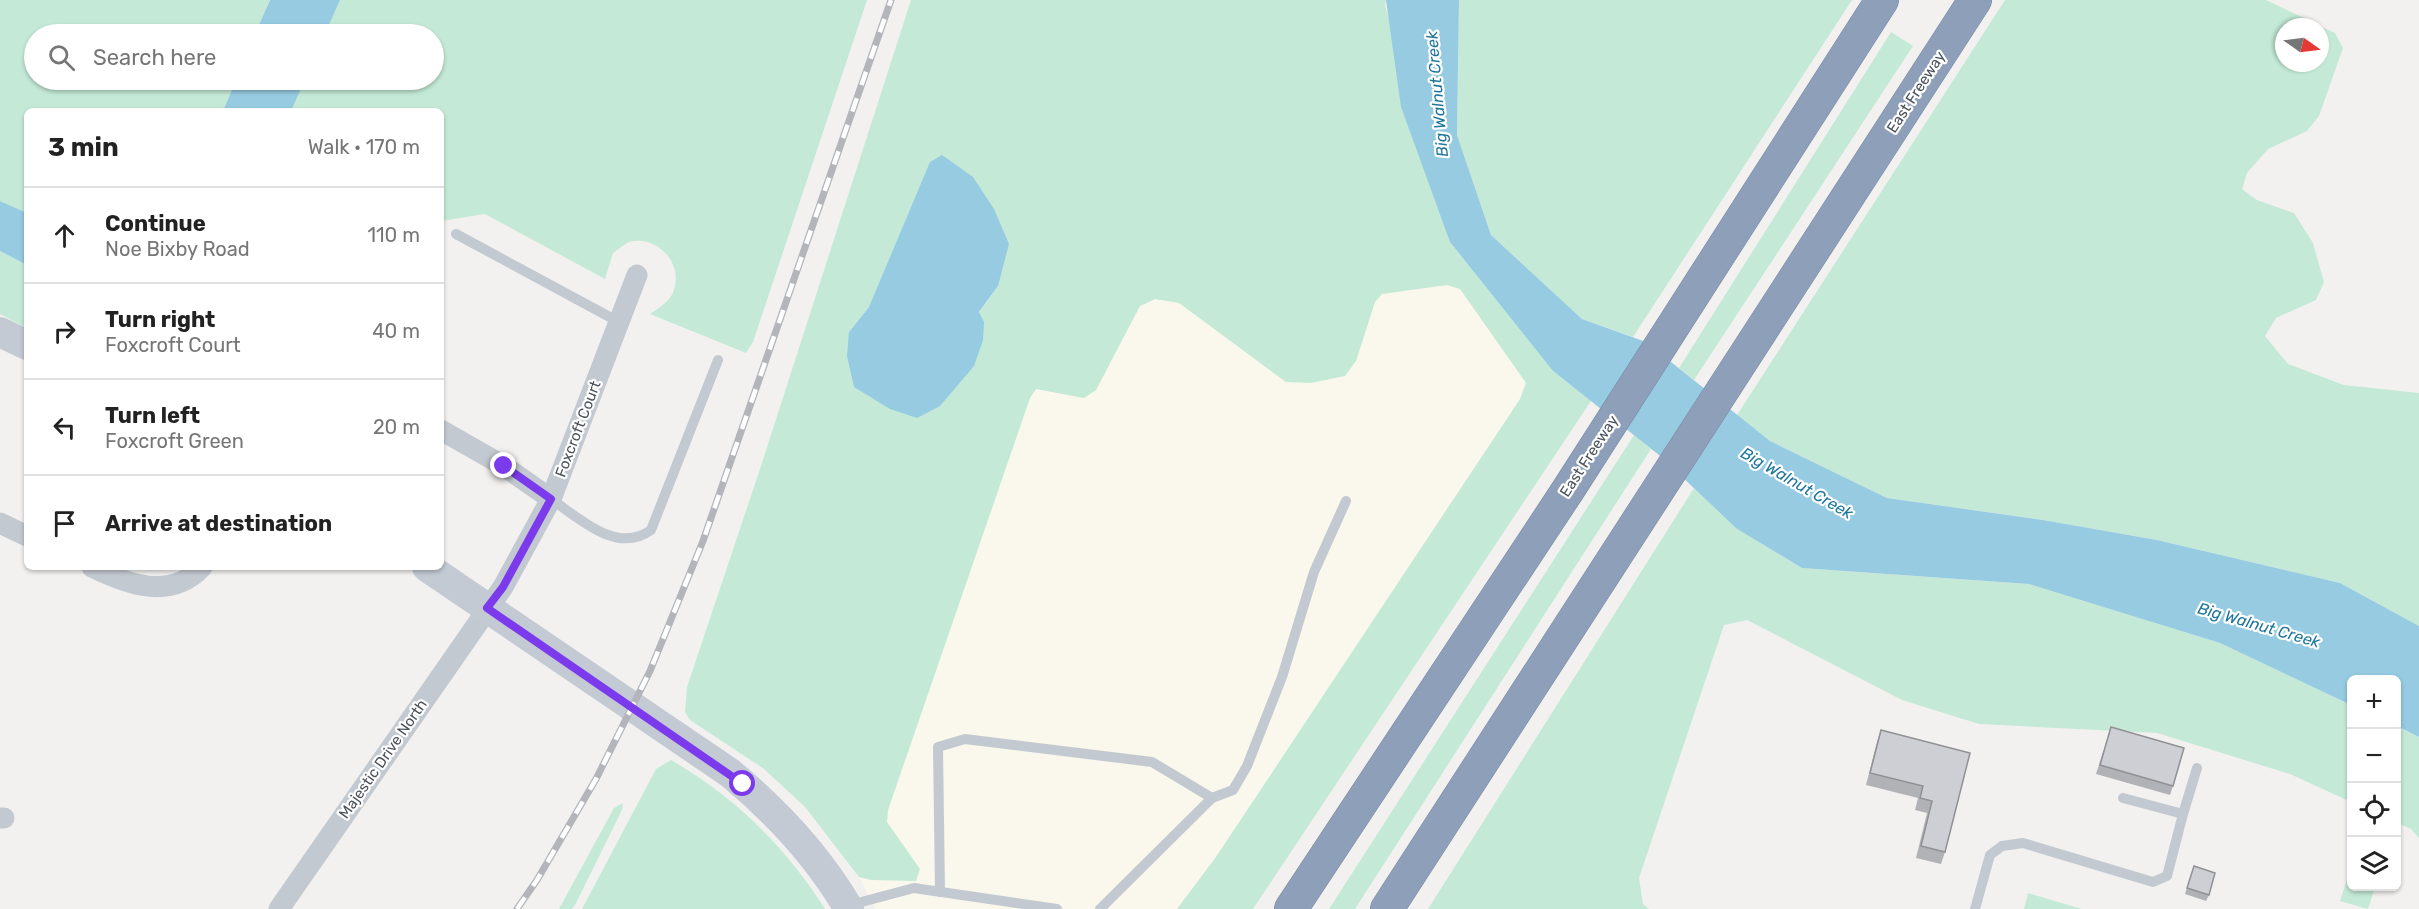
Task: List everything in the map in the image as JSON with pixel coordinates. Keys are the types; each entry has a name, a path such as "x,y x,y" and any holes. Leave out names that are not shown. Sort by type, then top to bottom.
{"highway":[{"name":"East Freeway","path":"1291,909 1568,490 1882,0"},
{"name":"East Freeway","path":"1387,909 1975,0"}],"street":[{"name":"Foxcroft Court","path":"487,608 503,587 551,499 637,275"},
{"path":"0,332 24,344"},
{"path":"444,432 504,466 551,499"},
{"path":"0,523 24,535"},
{"path":"99,570 138,586 154,587 171,585 197,570"},
{"path":"431,570 730,773 756,795 800,840 848,907"},
{"name":"Majestic Drive North","path":"279,909 487,608"}],"lane":[{"path":"456,234 619,322"},
{"path":"551,499 602,534 627,540 641,538 651,530 718,360"},
{"path":"1100,909 1212,798 1233,790 1247,766 1282,677 1314,572 1346,501"},
{"path":"940,892 938,747 965,739 1152,762 1212,798"},
{"path":"1975,909 1990,855 2002,846 2023,843 2153,882 2168,876 2197,768"},
{"path":"2123,798 2183,814"},
{"path":"848,907 914,888 1057,909"}],"shaded area":[{"path":"1447,285 1460,289 1526,382 1520,399 1216,857 1177,909 876,909 859,877 871,880 920,869 887,822 888,810 1030,398 1036,389 1084,398 1096,390 1140,306 1155,299 1179,303 1286,381 1356,361 1375,302 1382,294"}],"green space":[{"path":"0,0 270,0 259,24 24,24 24,90 232,90 224,108 24,108 24,212 0,201"},
{"path":"340,0 867,0 753,342 746,353 650,314 672,295 676,276 670,259 657,246 648,242 629,242 613,253 605,279 485,214 444,221 444,108 292,108 300,90 444,90 444,24 329,24"},
{"path":"911,0 1386,0 1385,5 1450,242 1553,371 1591,401 1253,909 1177,909 1216,857 1520,399 1526,383 1460,289 1447,285 1382,294 1375,302 1356,361 1345,376 1311,383 1286,382 1179,303 1155,299 1140,306 1096,390 1084,398 1036,389 1030,398 888,810 887,822 920,869 916,881 871,880 859,877 805,807 764,769 690,720 685,712 687,687 760,469","holes":["998,286 979,313 849,332 869,307"]},
{"path":"1459,0 1852,0 1633,337 1582,319 1491,235 1457,135"},
{"path":"2005,0 2266,0 2304,18 2275,18 2275,72 2329,72 2329,30 2335,33 2343,48 2319,116 2307,131 2268,149 2247,173 2242,189 2257,200 2294,213 2313,243 2324,282 2316,300 2276,318 2265,336 2288,364 2344,385 2419,393 2419,626 2340,583 2157,540 2043,520 1887,498 1770,441 1737,415"},
{"path":"1891,32 1913,46 1694,380 1679,368"},
{"path":"0,251 24,263 24,326 0,314"},
{"path":"1634,435 1651,449 1355,909 1329,909"},
{"path":"1694,488 1737,529 1802,568 2029,584 2220,643 2347,703 2347,800 2290,774 2157,733 1979,724 1902,700 1747,620 1724,625 1639,878 1643,904 1649,909 1428,909"},
{"path":"2401,728 2419,737 2419,838 2411,829 2401,825"},
{"path":"671,760 716,790 757,825 793,864 825,909 582,909 656,769"},
{"path":"623,803 622,810 575,905 572,909 559,909 614,808"},
{"path":"2347,879 2347,891 2374,891 2368,909 2340,901"},
{"path":"2028,893 2082,909 2024,909"}],"water":[{"path":"270,0 340,0 329,24 259,24"},
{"name":"Big Walnut Creek","path":"1386,0 1459,0 1457,135 1491,235 1582,319 1646,342 1770,441 1887,498 2043,520 2157,540 2340,583 2419,626 2419,737 2401,728 2401,675 2347,675 2347,703 2220,643 2029,584 1802,568 1737,529 1659,455 1553,371 1450,242 1401,107"},
{"path":"232,90 300,90 292,108 224,108"},
{"path":"942,155 973,177 994,209 1009,244 998,286 979,312 984,322 983,340 974,366 940,406 917,418 890,409 854,387 847,356 849,332 869,307 930,162"},
{"path":"0,201 24,212 24,263 0,251"}],"building":[{"path":"2111,727 2184,748 2173,786 2100,765"},
{"path":"1881,730 1970,753 1945,852 1921,846 1932,801 1920,798 1923,786 1870,773"},
{"path":"2194,866 2215,873 2209,895 2187,888"}],"railway":[{"path":"517,909 537,880 596,779 650,671 703,541 891,0"}],"route":[{"path":"504,466 551,499 526,548 503,587 487,608 743,784"}]}
